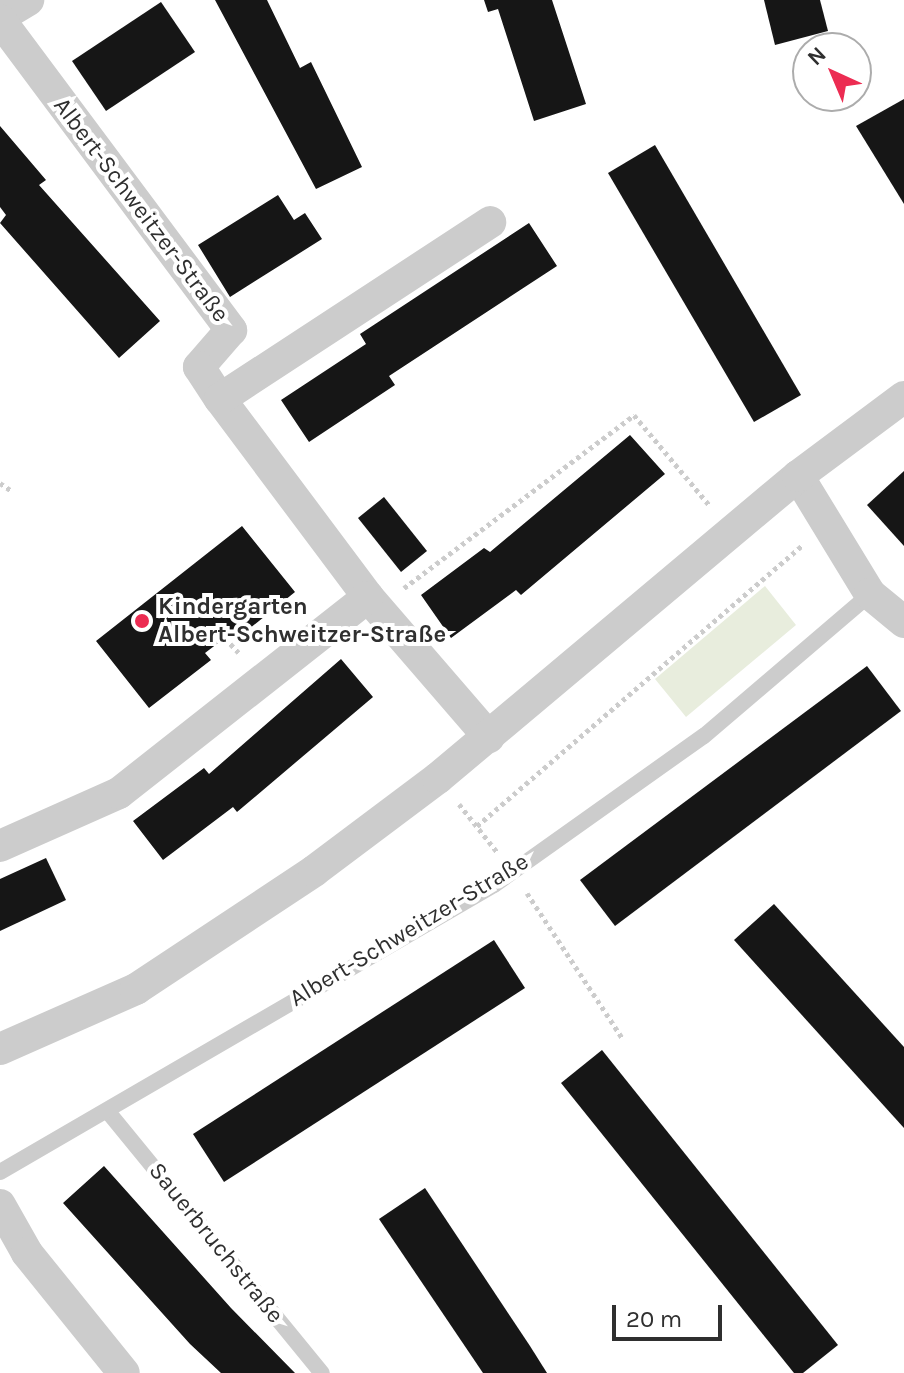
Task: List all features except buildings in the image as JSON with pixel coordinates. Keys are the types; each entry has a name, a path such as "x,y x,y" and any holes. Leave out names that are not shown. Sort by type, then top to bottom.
{"street":[{"path":"0,19 28,0"},
{"name":"Albert-Schweitzer-Straße","path":"0,19 231,330 199,367 220,399 373,602 489,737"},
{"path":"220,399 490,222"},
{"path":"0,1049 136,989 314,871 438,778 798,476 904,397"},
{"path":"798,476 870,594 904,622"},
{"path":"0,846 119,793 373,602"},
{"path":"0,1205 27,1253 124,1373"}],"lane":[{"name":"Albert-Schweitzer-Straße","path":"0,1172 109,1113 513,872 704,736 870,594"},
{"name":"Sauerbruchstraße","path":"109,1113 322,1373"}],"path":[{"path":"373,602 634,415 732,533"},
{"path":"0,483 12,491"},
{"path":"477,826 827,523"},
{"path":"438,778 513,872 623,1039"}],"green space":[{"path":"765,586 796,625 686,717 655,679"}],"place":[{"name":"Kindergarten Albert-Schweitzer-Straße","path":"142,621"}]}
